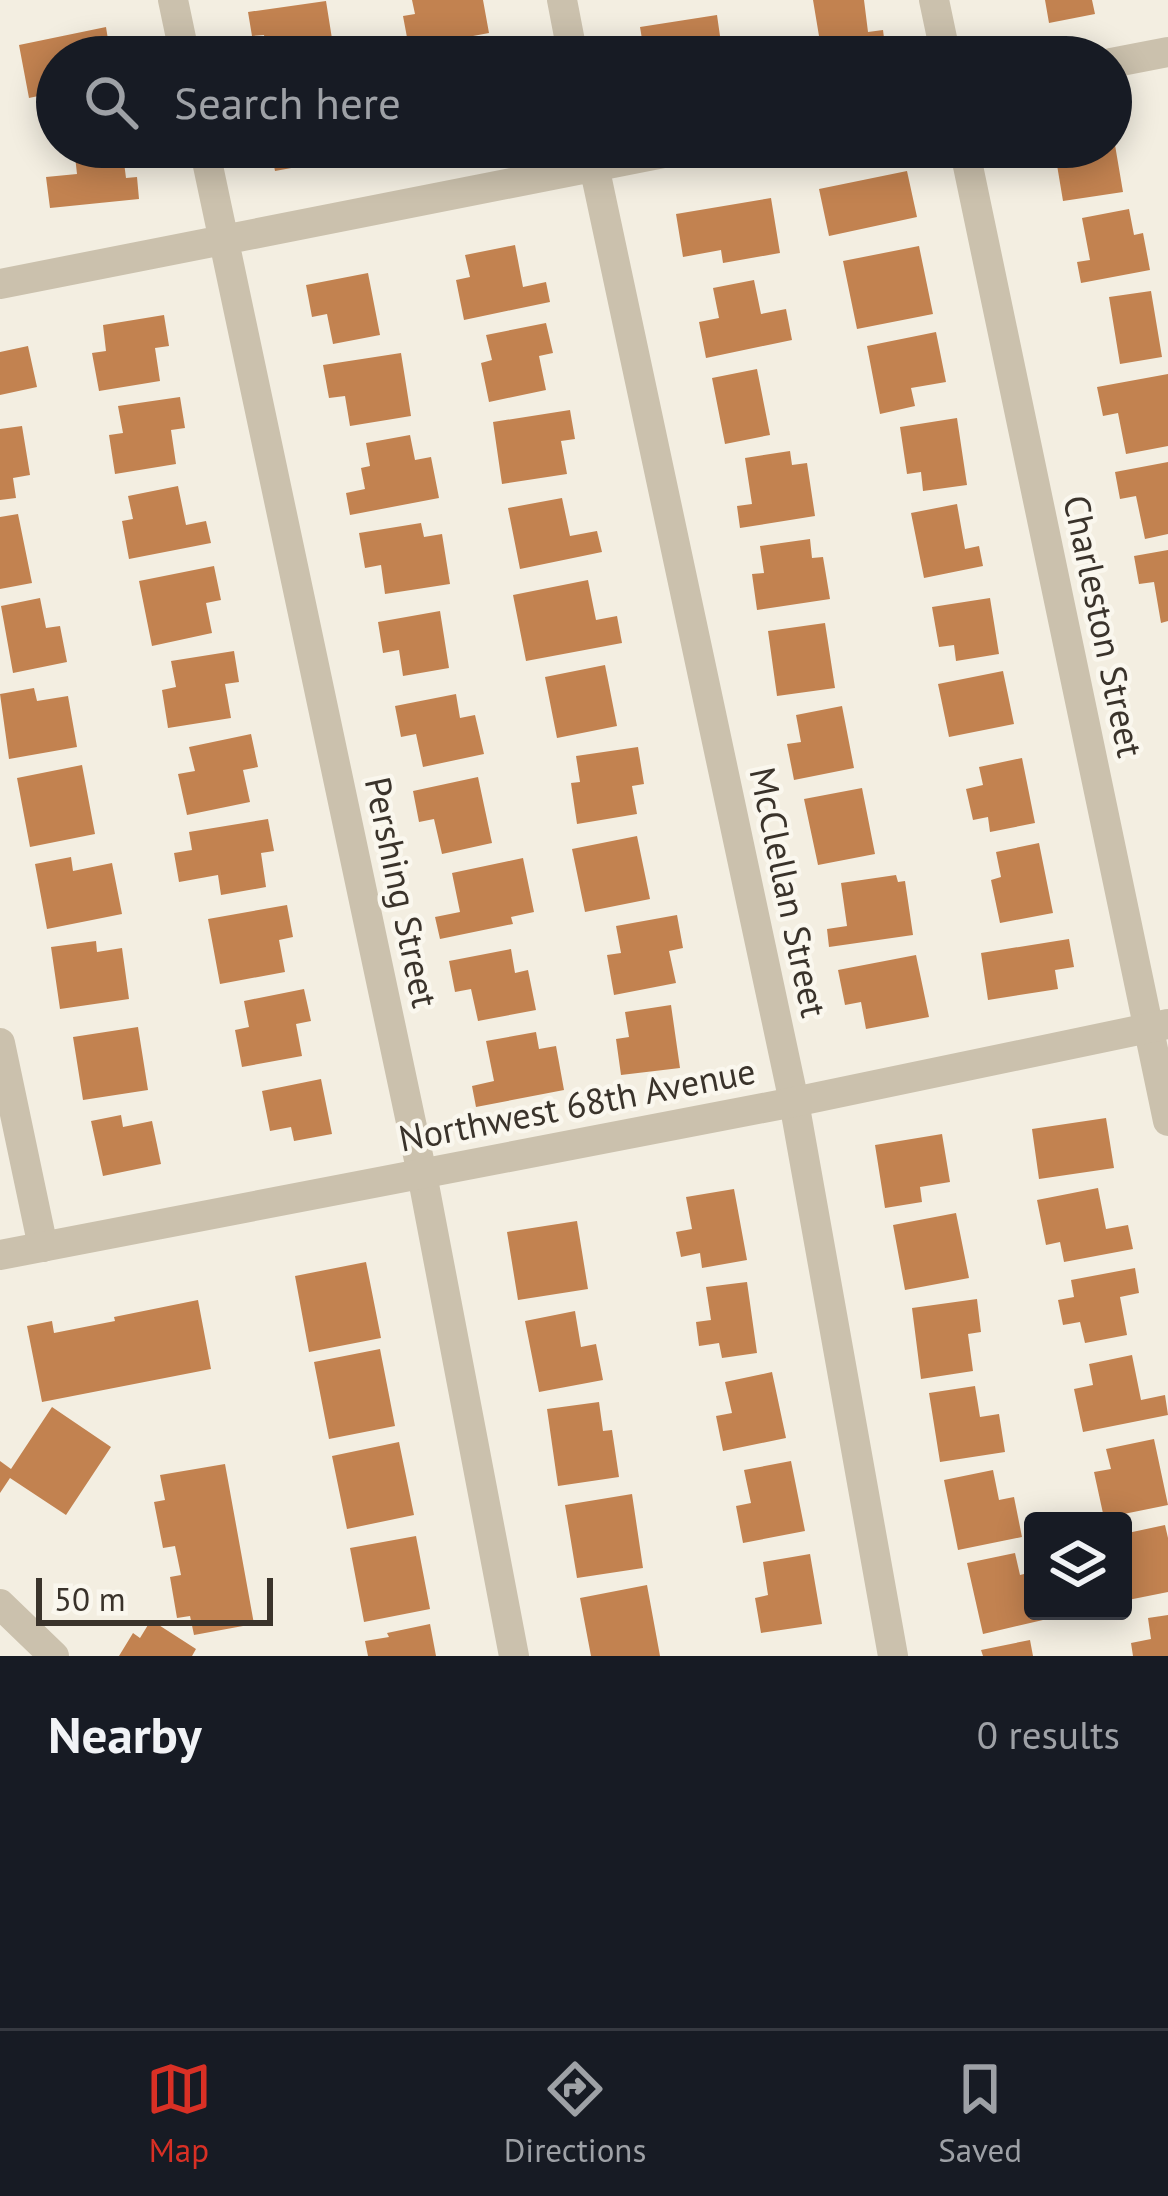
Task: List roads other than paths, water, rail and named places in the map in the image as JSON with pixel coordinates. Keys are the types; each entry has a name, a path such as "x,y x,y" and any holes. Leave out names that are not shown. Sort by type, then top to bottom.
{"street":[{"path":"173,0 181,36"},
{"path":"562,0 569,36"},
{"path":"934,0 942,36"},
{"path":"1132,59 1168,52"},
{"name":"Pershing Street","path":"209,168 422,1174 514,1656"},
{"path":"0,284 543,168"},
{"name":"McClellan Street","path":"594,168 794,1102 893,1656"},
{"name":"Charleston Street","path":"969,168 1158,1026 1168,1121"},
{"name":"Northwest 68th Avenue","path":"0,1255 794,1102 1158,1026"},
{"path":"0,1043 43,1247"},
{"path":"0,1604 54,1656"}]}
